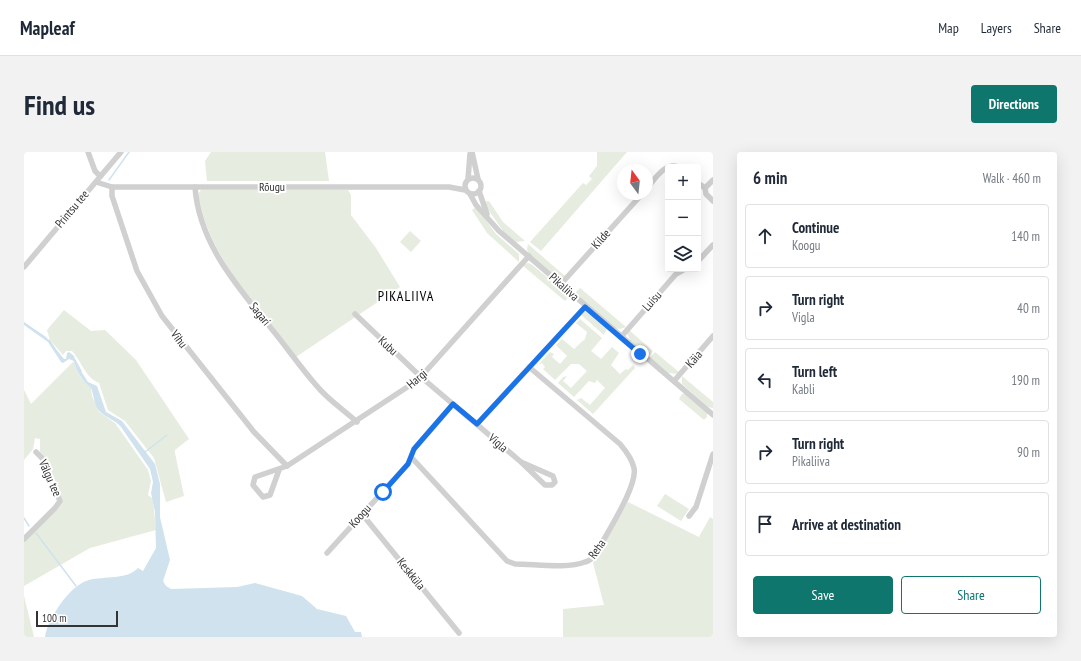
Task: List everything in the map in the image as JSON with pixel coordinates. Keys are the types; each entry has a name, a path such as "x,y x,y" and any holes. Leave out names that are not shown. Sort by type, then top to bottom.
{"street":[{"path":"88,152 95,171 100,176"},
{"name":"Printsu tee","path":"24,267 121,152"},
{"name":"Pikaliiva","path":"471,152 478,179 481,184 480,191 482,202 490,220"},
{"name":"Pikaliiva","path":"471,152 466,180 467,192 476,205 499,231 561,284 585,307 713,415"},
{"path":"653,182 665,169"},
{"path":"466,180 473,178 478,179"},
{"name":"Rõugu","path":"449,187 466,180"},
{"path":"705,188 713,180"},
{"name":"Rõugu","path":"96,182 112,187 449,187 467,192"},
{"path":"701,185 705,188 706,194 713,200"},
{"name":"Vihu","path":"112,187 112,196 137,271 162,316 254,432 287,466"},
{"name":"Sagari","path":"195,187 196,200 205,231 213,249 231,278 316,386 357,422"},
{"path":"467,192 475,194 480,191"},
{"name":"Kilde","path":"561,284 637,200"},
{"path":"701,258 713,245"},
{"name":"Hargi","path":"279,470 270,496 263,497 253,485 255,477 287,466 357,422 421,377 528,256"},
{"name":"Luisu","path":"621,337 676,274 680,272"},
{"path":"477,424 585,307"},
{"name":"Kubu","path":"355,314 421,377"},
{"name":"Käia","path":"674,382 713,336"},
{"name":"Reha","path":"412,458 507,561 515,564 572,565 592,559 634,482 634,469 629,454 620,444 529,367"},
{"name":"Vigla","path":"421,377 546,485 552,485 555,482 553,476 521,462"},
{"name":"Koogu","path":"327,554 408,464 412,458 414,449 453,404"},
{"name":"Välgu tee","path":"24,539 60,501 42,458 36,452"},
{"path":"689,516 696,507 713,454"},
{"name":"Keskküla","path":"362,514 459,633"}],"shaded area":[{"path":"211,152 325,152 329,181 207,181 205,161"},
{"path":"597,152 627,152 541,251 530,242 583,183 586,185 592,179 589,176 597,166"},
{"path":"201,190 348,190 351,195 351,215 376,248 400,287 296,357 251,300 223,260 212,239 204,217 198,194"},
{"path":"489,201 503,222 525,241 516,242 503,231 483,202"},
{"path":"476,207 496,234 519,254 519,262 487,233 472,210"},
{"path":"410,231 421,241 411,252 400,242"},
{"path":"528,244 566,277 557,278 528,253"},
{"path":"528,263 570,296 565,301 522,265"},
{"path":"580,288 626,327 620,329 615,328 575,293"},
{"path":"64,310 91,331 105,330 136,360 189,439 175,450 184,496 166,502 154,458 125,421 108,410 99,383 90,377 72,351 66,351 63,355 50,340 47,330"},
{"path":"586,311 607,328 604,335 580,314"},
{"path":"580,319 602,338 591,351 601,359 612,347 619,353 611,365 620,374 626,369 628,370 633,365 635,368 593,414 577,400 581,398 590,405 605,388 597,380 595,383 589,381 574,397 558,383 563,377 567,376 563,381 571,388 587,371 579,364 571,364 555,380 543,369 545,367 542,363 538,365 550,352 554,354 552,357 560,364 567,356 556,345 562,339 574,349 585,339 587,332 576,323"},
{"path":"629,330 653,351 649,356 630,340 627,333"},
{"path":"655,352 679,372 676,374 669,373 650,358"},
{"path":"74,361 80,376 91,388 92,396 99,412 115,423 148,470 151,481 148,495 153,499 156,530 90,548 24,586 24,542 59,507 62,500 44,456 40,452 40,439 35,438 33,449 24,460 24,390 31,404"},
{"path":"682,376 713,402 713,408 708,407 682,384"},
{"path":"682,394 685,394 707,413 707,417 704,420 679,399"},
{"path":"665,494 689,509 681,521 657,506"},
{"path":"628,502 699,537 710,517 713,519 713,637 563,637 563,609 604,605 593,563"},
{"path":"24,596 34,637 24,637"}],"water":[{"path":"24,322 46,337 64,359 66,359 67,353 69,352 74,356 77,365 88,382 97,386 106,412 122,421 155,464 160,484 160,517 170,560 163,581 166,586 171,589 237,587 255,583 302,596 317,609 346,616 355,632 361,632 362,637 45,637 50,621 61,603 75,588 82,583 89,580 122,576 133,572 138,568 143,571 156,548 155,512 151,493 153,482 150,469 121,427 98,410 91,388 80,376 74,361 69,359 63,363 61,362 48,342 24,325"}],"waterway":[{"path":"109,180 129,152"},
{"path":"49,340 59,355"},
{"path":"75,360 81,371"},
{"path":"145,452 167,435"},
{"path":"24,518 29,526"},
{"path":"36,533 76,586"}],"district":[{"name":"PIKALIIVA","path":"406,296"}],"route":[{"path":"383,492 408,464 412,458 414,449 453,404 477,424 585,307 640,354"}]}
